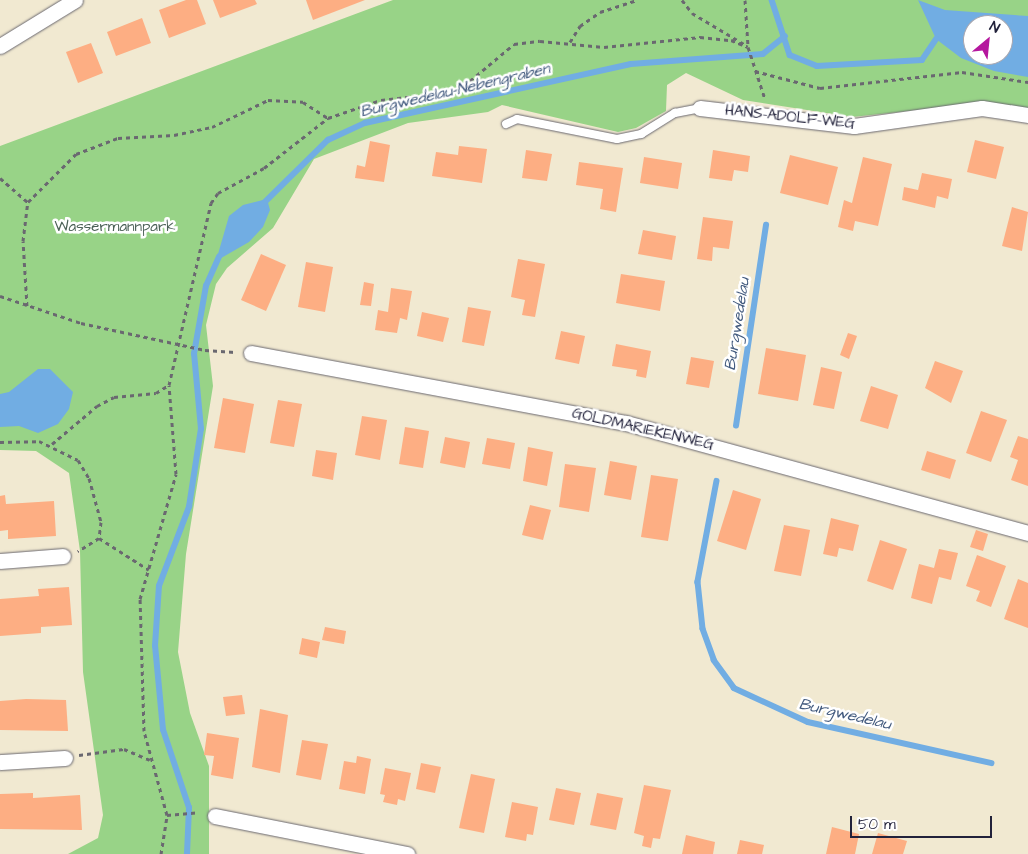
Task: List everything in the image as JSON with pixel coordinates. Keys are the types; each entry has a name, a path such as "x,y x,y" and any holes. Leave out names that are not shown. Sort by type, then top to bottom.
{"street":[{"path":"0,46 75,0"},
{"name":"HANS-ADOLF-WEG","path":"700,108 770,114 854,126 982,108 1028,115"},
{"name":"GOLDMARIEKENWEG","path":"251,353 626,422 1028,533"},
{"path":"0,561 70,554"},
{"path":"0,762 65,758"},
{"path":"209,814 407,854"}],"lane":[{"path":"506,124 518,119 617,139 641,134 675,113 700,108"}],"path":[{"path":"636,0 600,12 580,26 570,42 604,47 700,36 732,40 748,48"},
{"path":"682,0 692,13 748,48"},
{"path":"745,0 748,48 770,114"},
{"path":"755,71 820,88 962,72 1028,82"},
{"path":"27,306 23,241 28,202 52,173 96,144 212,127 268,100 303,102 328,118"},
{"path":"0,178 28,202"},
{"path":"0,296 81,323 205,350 251,353"},
{"path":"52,444 97,406 114,397 156,392 169,385"},
{"path":"0,442 52,444 78,460 89,478 101,509 99,538 92,545 70,554"},
{"path":"99,538 149,570"},
{"path":"65,758 124,749 151,760"},
{"path":"168,815 209,814"}],"green space":[{"name":"Wassermannpark","path":"393,0 1028,0 1028,111 985,103 852,117 743,100 686,73 667,85 666,111 636,128 618,132 502,105 488,112 408,123 314,159 273,228 227,268 216,284 206,325 213,386 186,554 178,652 190,713 209,766 209,854 68,854 98,838 103,815 83,672 80,551 69,473 36,451 0,450 0,146"}],"water":[{"path":"918,0 945,10 1028,16 1028,77 994,71 979,65 1013,65 1013,15 963,15 963,59 936,39"},
{"path":"267,199 270,210 263,227 249,242 216,261 229,216 243,205"},
{"path":"38,369 50,369 73,392 69,409 58,424 38,433 19,426 0,427 0,394 9,392"}],"building":[{"path":"186,0 197,0 206,24 169,38 159,10"},
{"path":"213,0 255,0 257,4 220,18"},
{"path":"306,0 365,0 313,20"},
{"path":"142,18 151,43 116,56 107,32"},
{"path":"91,43 103,73 78,83 66,52"},
{"path":"975,140 1004,147 996,179 967,172"},
{"path":"370,141 390,145 384,182 355,178 357,165 365,167"},
{"path":"459,146 487,149 482,183 432,176 436,152 458,155"},
{"path":"526,150 552,154 547,181 522,178"},
{"path":"713,150 750,156 748,172 734,170 732,181 709,178"},
{"path":"790,155 838,167 828,205 780,193"},
{"path":"644,157 682,163 678,189 640,183"},
{"path":"863,157 892,164 878,226 855,221 853,231 838,227 844,200 852,203"},
{"path":"579,162 623,168 616,212 600,209 603,189 576,185"},
{"path":"922,173 952,179 948,199 937,196 935,208 902,200 904,187 918,190"},
{"path":"1012,207 1028,212 1022,251 1002,246"},
{"path":"703,217 733,221 729,249 713,247 712,261 697,259"},
{"path":"643,230 676,236 672,260 638,254"},
{"path":"261,254 286,265 266,311 241,300"},
{"path":"518,259 545,264 535,317 522,315 525,300 511,297"},
{"path":"306,262 333,267 325,312 298,307"},
{"path":"621,274 665,281 660,311 616,303"},
{"path":"364,282 374,284 371,306 360,305"},
{"path":"391,288 412,291 407,320 400,318 397,333 375,330 378,310 388,312"},
{"path":"468,307 491,311 484,346 462,342"},
{"path":"422,312 449,318 443,342 417,336"},
{"path":"561,331 585,336 579,364 555,359"},
{"path":"848,333 857,336 849,359 840,355"},
{"path":"616,344 651,351 646,378 636,376 637,370 612,366"},
{"path":"766,348 806,355 798,401 758,394"},
{"path":"691,357 714,361 709,388 686,384"},
{"path":"935,361 963,371 951,403 925,388"},
{"path":"821,367 842,372 834,409 813,405"},
{"path":"871,386 898,395 888,429 860,421"},
{"path":"223,398 254,404 245,453 214,448"},
{"path":"278,400 302,404 294,447 270,443"},
{"path":"981,411 1007,420 991,462 966,453"},
{"path":"362,416 387,420 380,460 355,455"},
{"path":"405,427 429,431 423,468 399,464"},
{"path":"1018,436 1028,439 1028,486 1011,480 1018,460 1010,457"},
{"path":"445,437 470,442 465,468 440,463"},
{"path":"487,438 515,443 510,469 482,464"},
{"path":"528,447 553,452 547,486 523,481"},
{"path":"316,450 337,453 333,480 312,476"},
{"path":"927,451 956,460 950,479 921,470"},
{"path":"610,461 637,466 631,500 604,495"},
{"path":"565,464 596,468 589,512 559,507"},
{"path":"651,475 678,479 668,541 641,537"},
{"path":"733,490 761,499 746,550 717,541"},
{"path":"5,495 6,504 54,501 56,536 8,539 8,530 0,531 0,496"},
{"path":"530,505 551,510 543,540 522,535"},
{"path":"831,518 859,525 853,551 839,548 837,557 823,554"},
{"path":"784,525 810,530 801,576 774,571"},
{"path":"976,530 988,534 983,551 970,547"},
{"path":"880,540 907,549 893,590 867,581"},
{"path":"939,549 958,553 951,580 939,577 932,604 911,598 919,564 934,568"},
{"path":"977,555 1006,566 991,607 976,601 980,591 966,586"},
{"path":"1018,579 1028,583 1028,628 1004,619"},
{"path":"69,587 72,625 41,627 41,633 0,636 0,599 39,596 38,589"},
{"path":"325,627 346,631 344,644 322,640"},
{"path":"302,638 320,642 317,658 299,654"},
{"path":"242,695 245,714 226,716 223,697"},
{"path":"26,699 66,700 68,731 0,730 0,701"},
{"path":"260,709 288,715 280,773 252,767"},
{"path":"207,733 239,738 233,779 211,775 214,756 204,755"},
{"path":"302,740 328,744 321,780 296,775"},
{"path":"357,756 371,759 365,794 339,789 344,761 356,763"},
{"path":"421,763 441,767 435,793 416,789"},
{"path":"385,768 411,773 405,801 398,799 397,805 383,802 385,795 380,794"},
{"path":"471,774 495,779 484,833 459,828"},
{"path":"644,785 671,790 660,839 653,838 651,848 642,846 644,836 634,833"},
{"path":"556,788 581,793 574,825 549,820"},
{"path":"33,793 33,798 80,795 82,830 0,829 0,794"},
{"path":"597,793 623,798 616,830 590,825"},
{"path":"512,802 538,807 533,835 527,834 526,841 505,837"},
{"path":"832,827 859,834 855,854 826,854"},
{"path":"878,833 907,841 903,854 872,854"},
{"path":"686,835 715,842 713,854 682,854"},
{"path":"740,840 764,845 762,854 737,854"}],"waterway":[{"path":"772,0 790,55 817,66 922,60 936,39"},
{"name":"Burgwedelau-Nebengraben","path":"263,204 328,140 365,123 631,64 763,54 785,36"},
{"name":"Burgwedelau","path":"736,426 766,225"},
{"name":"Burgwedelau-Nebengraben","path":"187,854 189,808 163,730 155,646 159,586 189,507 201,429 194,354 206,286 219,257"},
{"name":"Burgwedelau","path":"717,481 698,582 703,629 714,660 734,688 808,722 991,763"}]}
